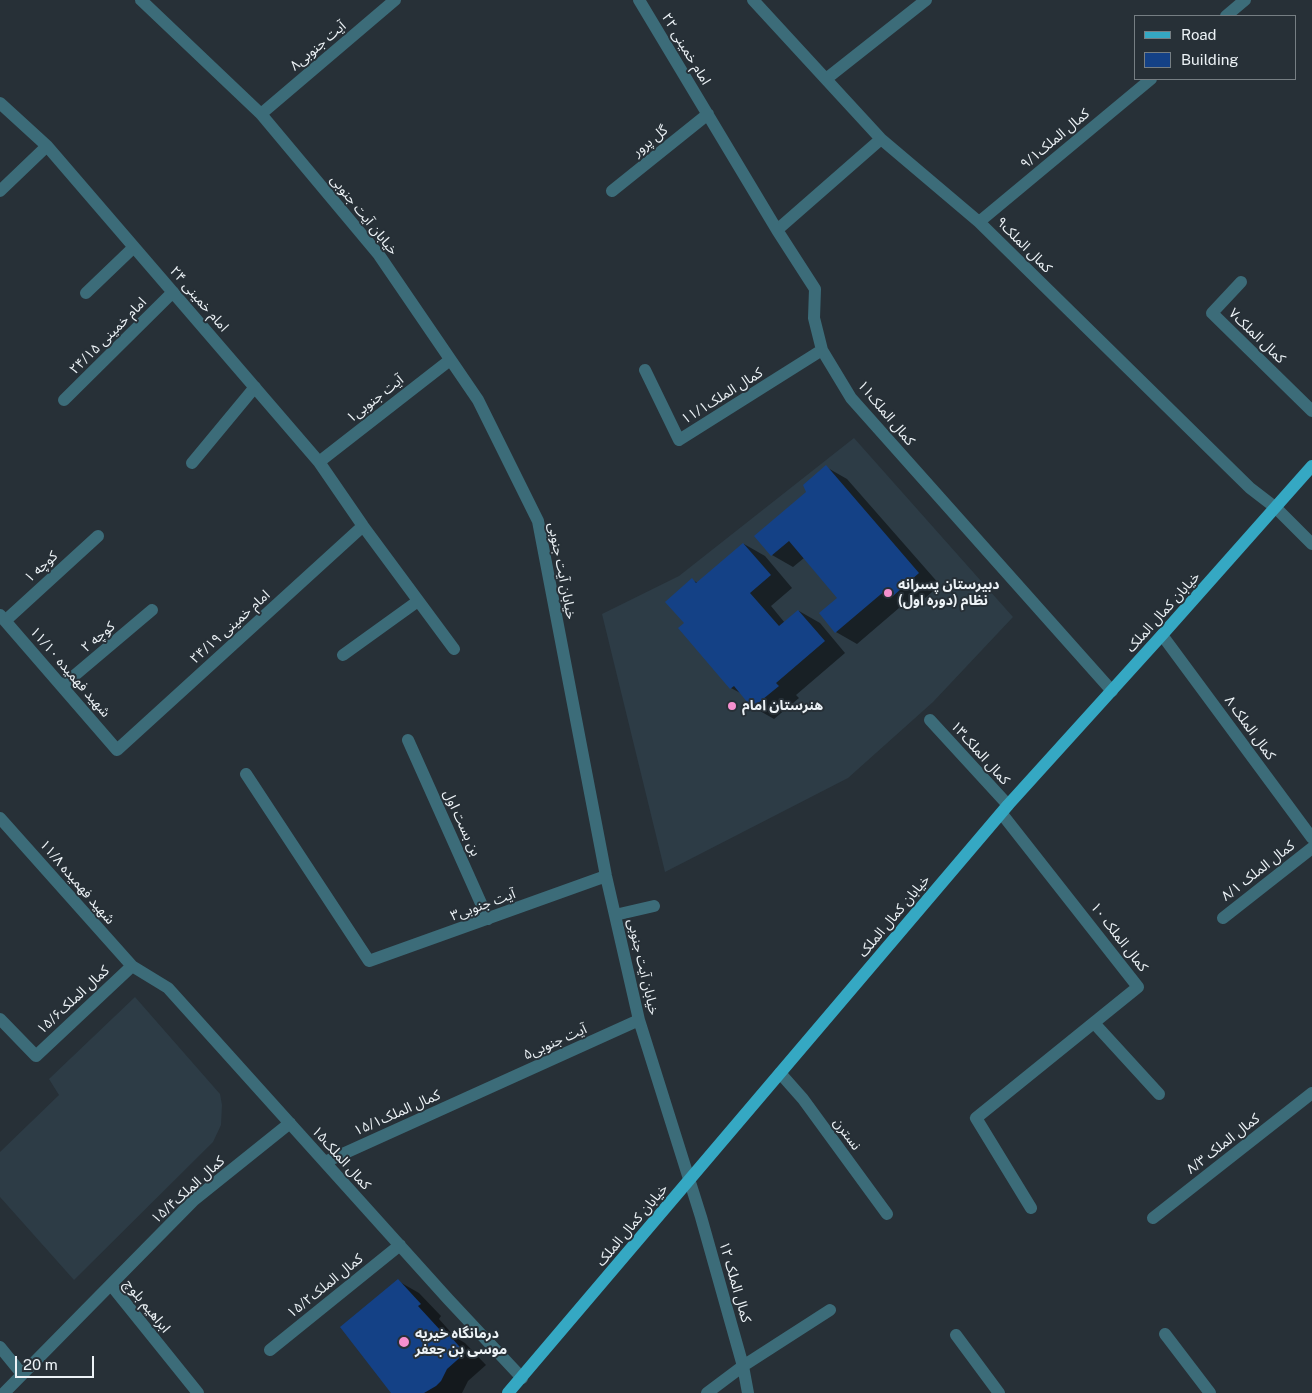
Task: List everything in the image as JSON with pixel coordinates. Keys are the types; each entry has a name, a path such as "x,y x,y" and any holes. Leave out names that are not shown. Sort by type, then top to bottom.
{"main road":[{"name":"خیابان کمال الملک","path":"508,1393 1005,809 1162,636 1312,466"}],"street":[{"name":"خیابان آیت جنوبی","path":"141,0 261,114 379,255 478,400 538,520 606,876 640,1020 690,1180"},
{"name":"آیت جنوبی۸","path":"261,114 395,0"},
{"name":"امام خمینی ۲۲","path":"639,0 708,114"},
{"name":"کمال الملک۹","path":"753,0 882,139 979,222 1250,488 1276,508 1312,544"},
{"path":"826,79 926,0"},
{"path":"1227,15 1246,0"},
{"name":"کمال الملک۹/۱","path":"979,222 1149,80"},
{"name":"امام خمینی ۲۴","path":"0,103 47,146 319,462 363,526 454,649"},
{"name":"گل پرور","path":"612,191 708,114"},
{"name":"کمال الملک۱۱","path":"708,114 777,230 815,289 814,318 822,350 851,398 1112,691"},
{"path":"777,230 882,139"},
{"path":"0,191 47,146"},
{"path":"86,293 134,247"},
{"name":"کمال الملک۷","path":"1241,282 1212,313 1312,411"},
{"name":"امام خمینی ۲۴/۱۵","path":"64,400 173,292"},
{"name":"کمال الملک۱۱/۱","path":"644,370 679,440 822,350"},
{"name":"آیت جنوبی۱","path":"319,462 450,360"},
{"path":"192,463 255,387"},
{"name":"امام خمینی ۲۴/۱۹","path":"117,750 363,526"},
{"name":"کوچه ۱","path":"3,618 98,536"},
{"path":"343,655 418,601"},
{"name":"کوچه ۲","path":"62,686 152,610"},
{"name":"شهید فهمیده ۱۱/۱۰","path":"3,618 117,750"},
{"name":"کمال الملک ۸","path":"1162,636 1312,838"},
{"name":"کمال الملک۱۳","path":"930,720 1005,809"},
{"name":"بن بست اول","path":"408,740 488,919"},
{"name":"آیت جنوبی۳","path":"246,774 370,961 606,876"},
{"name":"کمال الملک ۱۰","path":"1005,809 1138,987 976,1118 1031,1208"},
{"name":"شهید فهمیده ۱۱/۸","path":"0,818 132,966"},
{"name":"کمال الملک ۸/۱","path":"1223,918 1312,848"},
{"path":"615,915 654,906"},
{"name":"کمال الملک۱۵/۶","path":"0,1019 36,1056 132,966"},
{"name":"کمال الملک۱۵","path":"132,966 168,988 522,1378"},
{"name":"آیت جنوبی۵","path":"482,1091 640,1020"},
{"path":"1094,1023 1159,1094"},
{"name":"نسترن","path":"780,1073 803,1099 887,1214"},
{"name":"کمال الملک۱۵/۱","path":"325,1162 482,1091"},
{"name":"کمال الملک ۸/۳","path":"1153,1218 1312,1093"},
{"name":"کمال الملک۱۵/۴","path":"4,1393 194,1200 290,1123"},
{"name":"کمال الملک ۱۲","path":"690,1180 743,1366 748,1393"},
{"name":"کمال الملک۱۵/۲","path":"270,1350 400,1245"},
{"name":"ابراهیم بلوچ","path":"111,1284 198,1393"},
{"path":"707,1393 743,1366 830,1310"},
{"path":"1165,1334 1210,1393"},
{"path":"956,1335 999,1393"},
{"path":"0,1346 22,1374"}],"shaded area":[{"path":"854,438 1013,617 933,702 848,778 665,872 602,614 679,576"},
{"path":"135,997 220,1094 222,1105 221,1125 213,1142 74,1280 0,1197 0,1152 59,1095 49,1079"}],"building":[{"path":"826,465 919,573 893,596 887,589 835,633 819,613 837,598 789,541 771,556 754,536 806,492 803,485"},
{"path":"743,543 771,575 750,593 779,626 798,610 825,641 776,683 779,686 752,708 734,686 730,689 678,628 684,623 665,602 692,578 696,583"},
{"name":"درمانگاه خیریه موسی بن جعفر","path":"398,1279 421,1304 418,1306 441,1331 444,1329 465,1353 447,1369 436,1386 424,1393 391,1393 340,1327"}],"place":[{"name":"دبیرستان پسرانه نظام (دوره اول)","path":"888,593"},
{"name":"هنرستان امام","path":"732,706"},
{"name":"درمانگاه خیریه موسی بن جعفر","path":"404,1342"}]}
